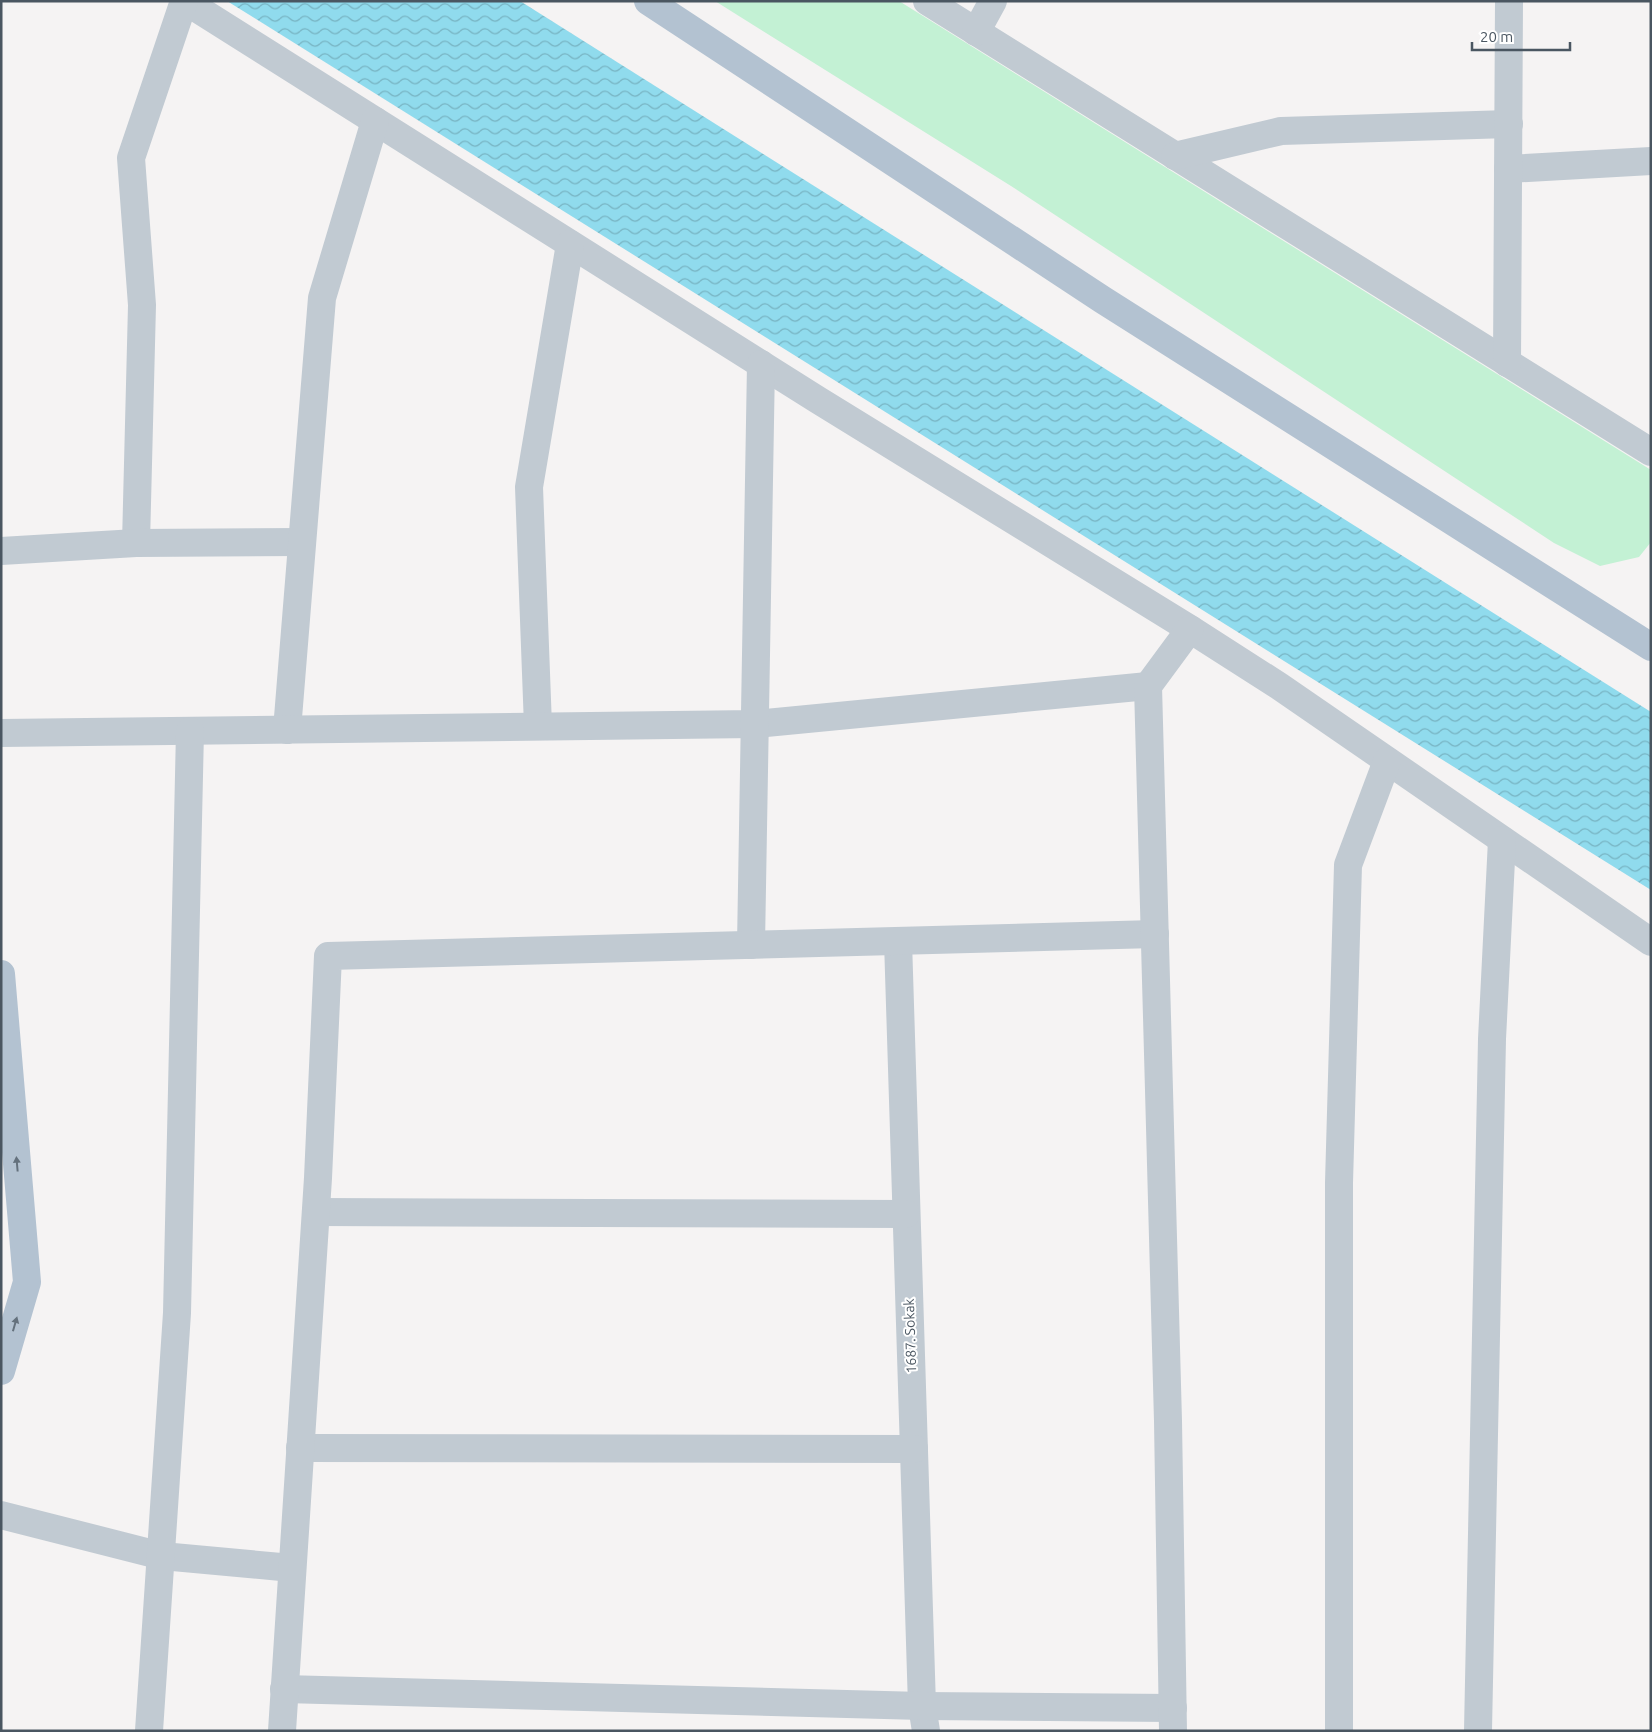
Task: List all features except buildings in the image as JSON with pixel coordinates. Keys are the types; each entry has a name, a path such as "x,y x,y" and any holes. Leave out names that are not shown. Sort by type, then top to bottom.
{"main road":[{"path":"648,1 1103,300 1651,647"},
{"path":"1,974 27,1282 1,1371"}],"street":[{"path":"136,543 142,305 131,158 184,1 1279,686 1651,942"},
{"path":"927,1 1651,452"},
{"path":"976,32 993,1"},
{"path":"1507,362 1509,1"},
{"path":"287,730 322,298 375,121"},
{"path":"1175,156 1281,131 1508,124"},
{"path":"1508,169 1651,161"},
{"path":"538,726 529,487 570,244"},
{"path":"751,945 762,364"},
{"path":"1,551 136,543 302,542"},
{"path":"284,1689 924,1718 1173,1719 1168,1421 1148,686 1190,629"},
{"path":"1,733 755,724 1148,686"},
{"path":"149,1731 177,1313 190,731"},
{"path":"1339,1731 1339,1183 1348,864 1388,761"},
{"path":"1478,1731 1492,1039 1502,840"},
{"path":"282,1731 316,1212 328,956 1154,934"},
{"name":"1687. Sokak","path":"898,940 924,1718"},
{"path":"316,1212 906,1214"},
{"path":"300,1448 914,1449"},
{"path":"1,1515 162,1556 292,1568"}],"green space":[{"path":"715,1 899,1 1651,470 1651,542 1639,557 1600,566 1554,543 1011,186"}],"water":[{"path":"227,1 520,1 1651,712 1651,890"}]}
